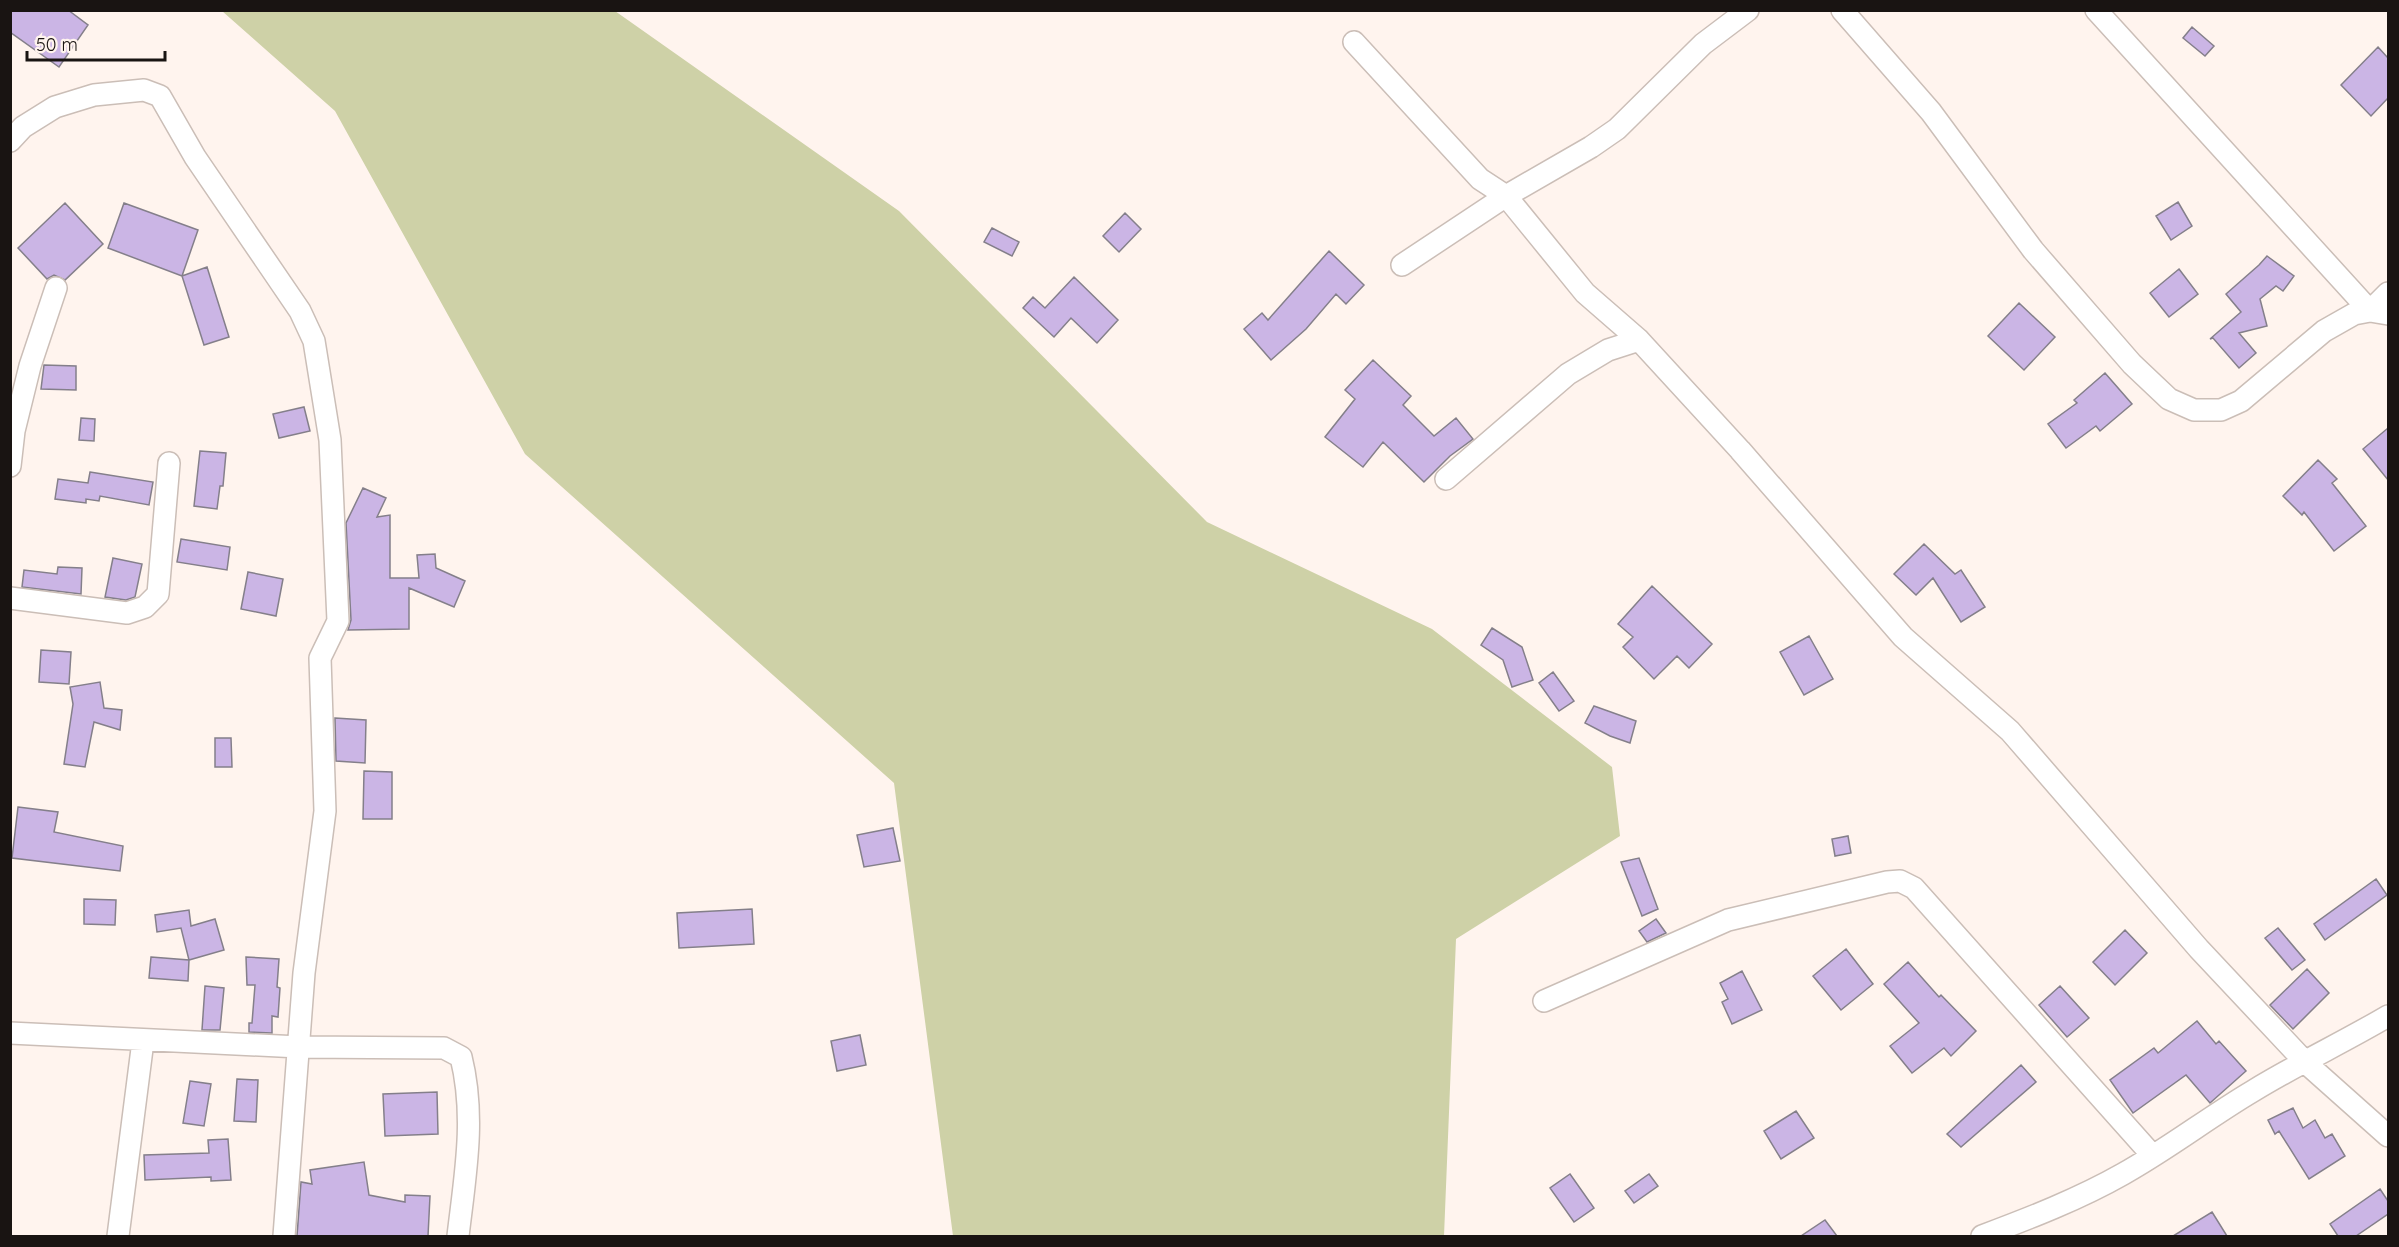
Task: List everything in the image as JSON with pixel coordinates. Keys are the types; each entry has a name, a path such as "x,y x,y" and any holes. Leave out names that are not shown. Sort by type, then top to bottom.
{"street":[{"path":"1402,265 1506,196 1591,147 1617,129 1703,44 1748,10"},
{"path":"1842,10 1931,112 2033,250 2132,364 2169,399 2194,410 2221,410 2241,401 2324,331 2354,314 2379,312"},
{"path":"2096,10 2379,312"},
{"path":"1354,42 1479,179 1506,196 1586,294 1639,340 1740,450 1903,637 2010,731 2183,932 2306,1063 2388,1136"},
{"path":"10,141 23,127 55,107 84,98 128,89 144,90 160,96 195,157 300,311 314,341 330,440 338,621 320,658 325,811 304,973 284,1236"},
{"path":"10,466 14,431 30,366 56,288"},
{"path":"2379,312 2388,292"},
{"path":"1446,479 1568,374 1608,350 1639,340"},
{"path":"10,598 127,613 145,608 158,594 169,463"},
{"path":"1544,1001 1728,920 1834,893 1900,881 1914,888 2152,1155"},
{"path":"1982,1236 2036,1215 2104,1183 2182,1135 2202,1126 2252,1092 2388,1016"},
{"path":"10,1033 299,1047 444,1048 461,1057 468,1083 471,1123 458,1236"},
{"path":"118,1236 143,1041"}],"green space":[{"path":"222,11 615,11 899,211 1207,522 1432,629 1612,767 1620,836 1456,939 1444,1236 953,1236 894,783 525,454 335,111"}],"building":[{"path":"10,10 68,10 88,25 59,67 10,32"},
{"path":"2192,27 2214,46 2205,56 2183,38"},
{"path":"2378,47 2388,58 2388,98 2371,116 2341,85"},
{"path":"2178,202 2192,226 2171,240 2156,216"},
{"path":"65,203 103,244 65,280 54,275 47,279 18,248"},
{"path":"124,203 198,230 182,276 108,248"},
{"path":"1125,213 1141,229 1119,252 1103,236"},
{"path":"992,228 1019,242 1012,256 984,242"},
{"path":"1329,251 1364,285 1346,304 1336,294 1306,329 1271,360 1244,329 1262,313 1268,320"},
{"path":"2267,256 2294,276 2283,291 2276,286 2260,299 2267,326 2239,333 2256,353 2239,368 2213,338 2210,339 2241,312 2226,294"},
{"path":"207,267 229,337 204,345 182,276"},
{"path":"2179,269 2198,294 2169,317 2150,293"},
{"path":"1074,277 1118,320 1097,343 1071,318 1054,337 1023,308 1033,297 1045,308"},
{"path":"2019,303 2055,337 2024,370 1988,336"},
{"path":"1373,360 1411,396 1403,405 1434,436 1456,418 1473,439 1450,456 1424,482 1383,442 1363,467 1325,437 1355,399 1345,390"},
{"path":"44,365 76,366 76,390 41,389"},
{"path":"2105,373 2132,404 2100,431 2096,426 2066,448 2048,424 2077,403 2074,400"},
{"path":"304,407 310,431 279,438 273,414"},
{"path":"81,418 95,419 94,441 79,440"},
{"path":"2388,428 2388,480 2363,449"},
{"path":"200,451 226,453 223,486 220,486 217,509 194,506"},
{"path":"2318,460 2337,479 2332,483 2366,526 2334,551 2304,512 2302,515 2283,496"},
{"path":"90,472 153,482 149,505 100,496 99,501 86,499 86,503 55,499 58,479 88,483"},
{"path":"363,488 386,498 377,517 390,515 390,578 419,578 417,555 435,554 436,568 465,581 454,607 409,588 409,629 348,630 351,620 346,523"},
{"path":"181,539 230,547 227,570 177,562"},
{"path":"1924,544 1955,574 1961,570 1985,607 1961,622 1933,578 1916,595 1894,574"},
{"path":"113,558 142,564 135,597 126,600 105,597"},
{"path":"58,567 82,568 81,594 22,587 24,570 57,574"},
{"path":"248,572 283,579 276,616 241,609"},
{"path":"1652,586 1712,644 1689,668 1677,656 1654,679 1623,647 1633,637 1618,624"},
{"path":"1492,628 1522,647 1533,680 1512,687 1503,660 1481,645"},
{"path":"1809,636 1833,679 1804,695 1780,652"},
{"path":"41,650 71,652 69,684 39,682"},
{"path":"1553,672 1574,701 1559,711 1539,683"},
{"path":"100,682 104,708 122,710 120,730 94,722 85,767 64,764 73,704 70,687"},
{"path":"1594,706 1636,721 1630,743 1585,723"},
{"path":"335,718 366,720 365,763 336,761"},
{"path":"215,738 231,738 232,767 215,767"},
{"path":"364,771 392,772 392,819 363,819"},
{"path":"18,807 58,812 54,832 123,846 120,871 12,858"},
{"path":"893,828 900,861 864,867 857,835"},
{"path":"1848,836 1851,853 1835,856 1832,839"},
{"path":"1639,858 1658,909 1642,916 1621,862"},
{"path":"2376,879 2387,895 2325,940 2314,924"},
{"path":"84,899 116,900 115,925 84,924"},
{"path":"752,909 754,944 679,948 677,913"},
{"path":"189,910 191,926 215,919 224,950 189,960 181,928 157,932 155,915"},
{"path":"1656,919 1666,933 1647,942 1639,931"},
{"path":"2278,928 2305,960 2292,970 2265,938"},
{"path":"2125,930 2147,953 2115,985 2093,962"},
{"path":"1846,949 1873,984 1841,1010 1813,976"},
{"path":"151,957 189,960 188,981 149,978"},
{"path":"246,957 279,959 278,1017 272,1016 272,1033 249,1032 249,1023 252,1023 255,985 247,985"},
{"path":"1908,962 1939,997 1941,995 1976,1031 1951,1056 1944,1048 1912,1073 1890,1046 1919,1023 1884,984"},
{"path":"2307,969 2329,993 2293,1029 2270,1005"},
{"path":"1742,971 1762,1010 1732,1024 1722,1002 1728,999 1720,983"},
{"path":"205,986 224,988 220,1030 202,1030"},
{"path":"2060,986 2089,1018 2067,1037 2039,1005"},
{"path":"2197,1021 2216,1044 2219,1041 2246,1071 2210,1103 2186,1075 2133,1113 2110,1080 2154,1048 2158,1053"},
{"path":"860,1035 866,1065 837,1071 831,1041"},
{"path":"2021,1065 2036,1082 1961,1147 1947,1134"},
{"path":"237,1079 258,1080 256,1122 234,1121"},
{"path":"190,1081 211,1084 204,1126 183,1123"},
{"path":"437,1092 438,1134 385,1136 383,1094"},
{"path":"2293,1108 2303,1128 2315,1120 2325,1138 2332,1134 2345,1156 2309,1179 2279,1131 2275,1134 2268,1120"},
{"path":"1796,1111 1814,1138 1781,1159 1764,1131"},
{"path":"228,1139 231,1180 211,1181 211,1177 145,1180 144,1155 209,1153 208,1140"},
{"path":"364,1162 369,1195 405,1202 405,1195 430,1196 428,1236 297,1236 301,1182 312,1184 310,1170"},
{"path":"1570,1174 1594,1208 1574,1222 1550,1188"},
{"path":"1649,1174 1658,1186 1634,1203 1625,1191"},
{"path":"2380,1189 2388,1201 2388,1214 2356,1236 2338,1236 2330,1224"},
{"path":"2212,1212 2227,1236 2173,1236"},
{"path":"1825,1220 1837,1236 1801,1236"}]}
